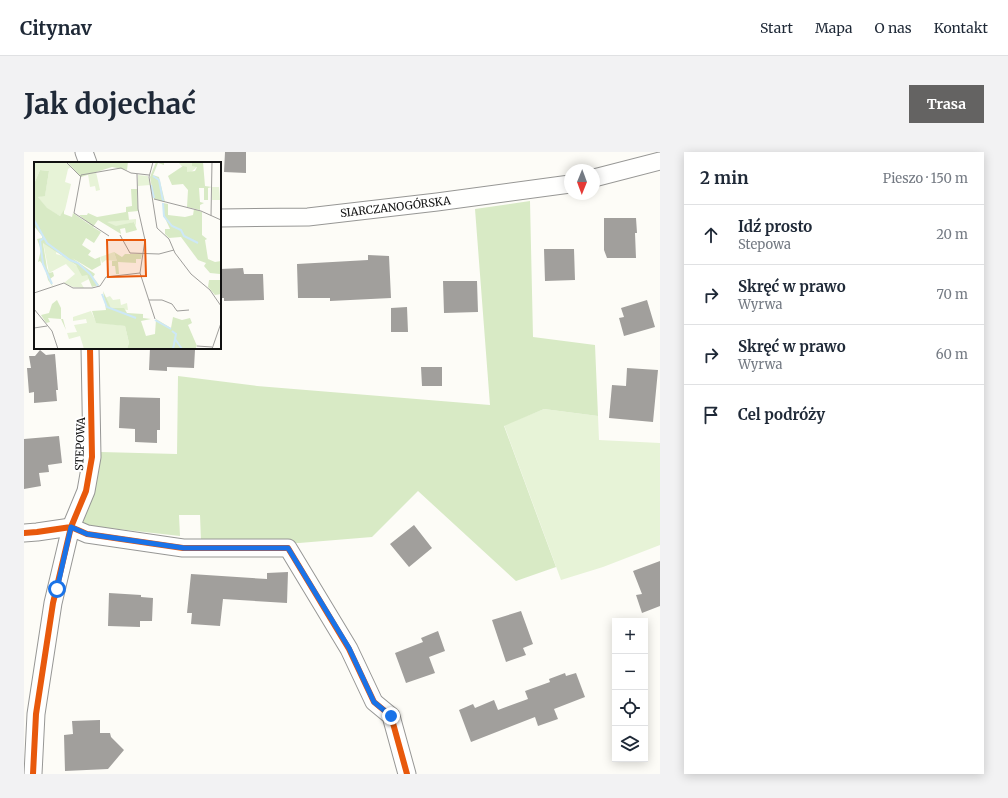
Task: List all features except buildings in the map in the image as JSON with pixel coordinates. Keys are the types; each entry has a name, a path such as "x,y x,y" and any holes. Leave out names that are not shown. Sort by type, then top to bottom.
{"street":[{"path":"84,152 88,162"},
{"path":"600,176 660,161"},
{"name":"SIARCZANOGÓRSKA","path":"221,218 308,217 437,202 564,185"},
{"name":"STEPOWA","path":"33,774 36,714 53,603 71,527 86,491 92,457 90,349"},
{"path":"24,533 71,527 87,534 184,548 288,548 349,648 374,702 391,716 407,774"}],"green space":[{"path":"530,201 533,337 595,345 598,416 544,409 504,426 556,567 516,581 418,491 372,537 299,543 201,541 200,515 179,515 180,536 82,525 92,494 101,452 177,454 178,376 257,386 490,405 475,209"},
{"path":"544,409 598,416 599,440 660,443 660,545 603,567 561,580 504,425"}],"cycle path":[{"path":"33,774 36,714 53,603 71,527 86,491 92,457 90,349"},
{"path":"24,533 71,527 87,534 183,548 288,548 349,649 374,702 391,716 407,774"}],"route":[{"path":"57,589 71,527 87,534 184,548 288,548 349,648 374,702 391,716"}]}
